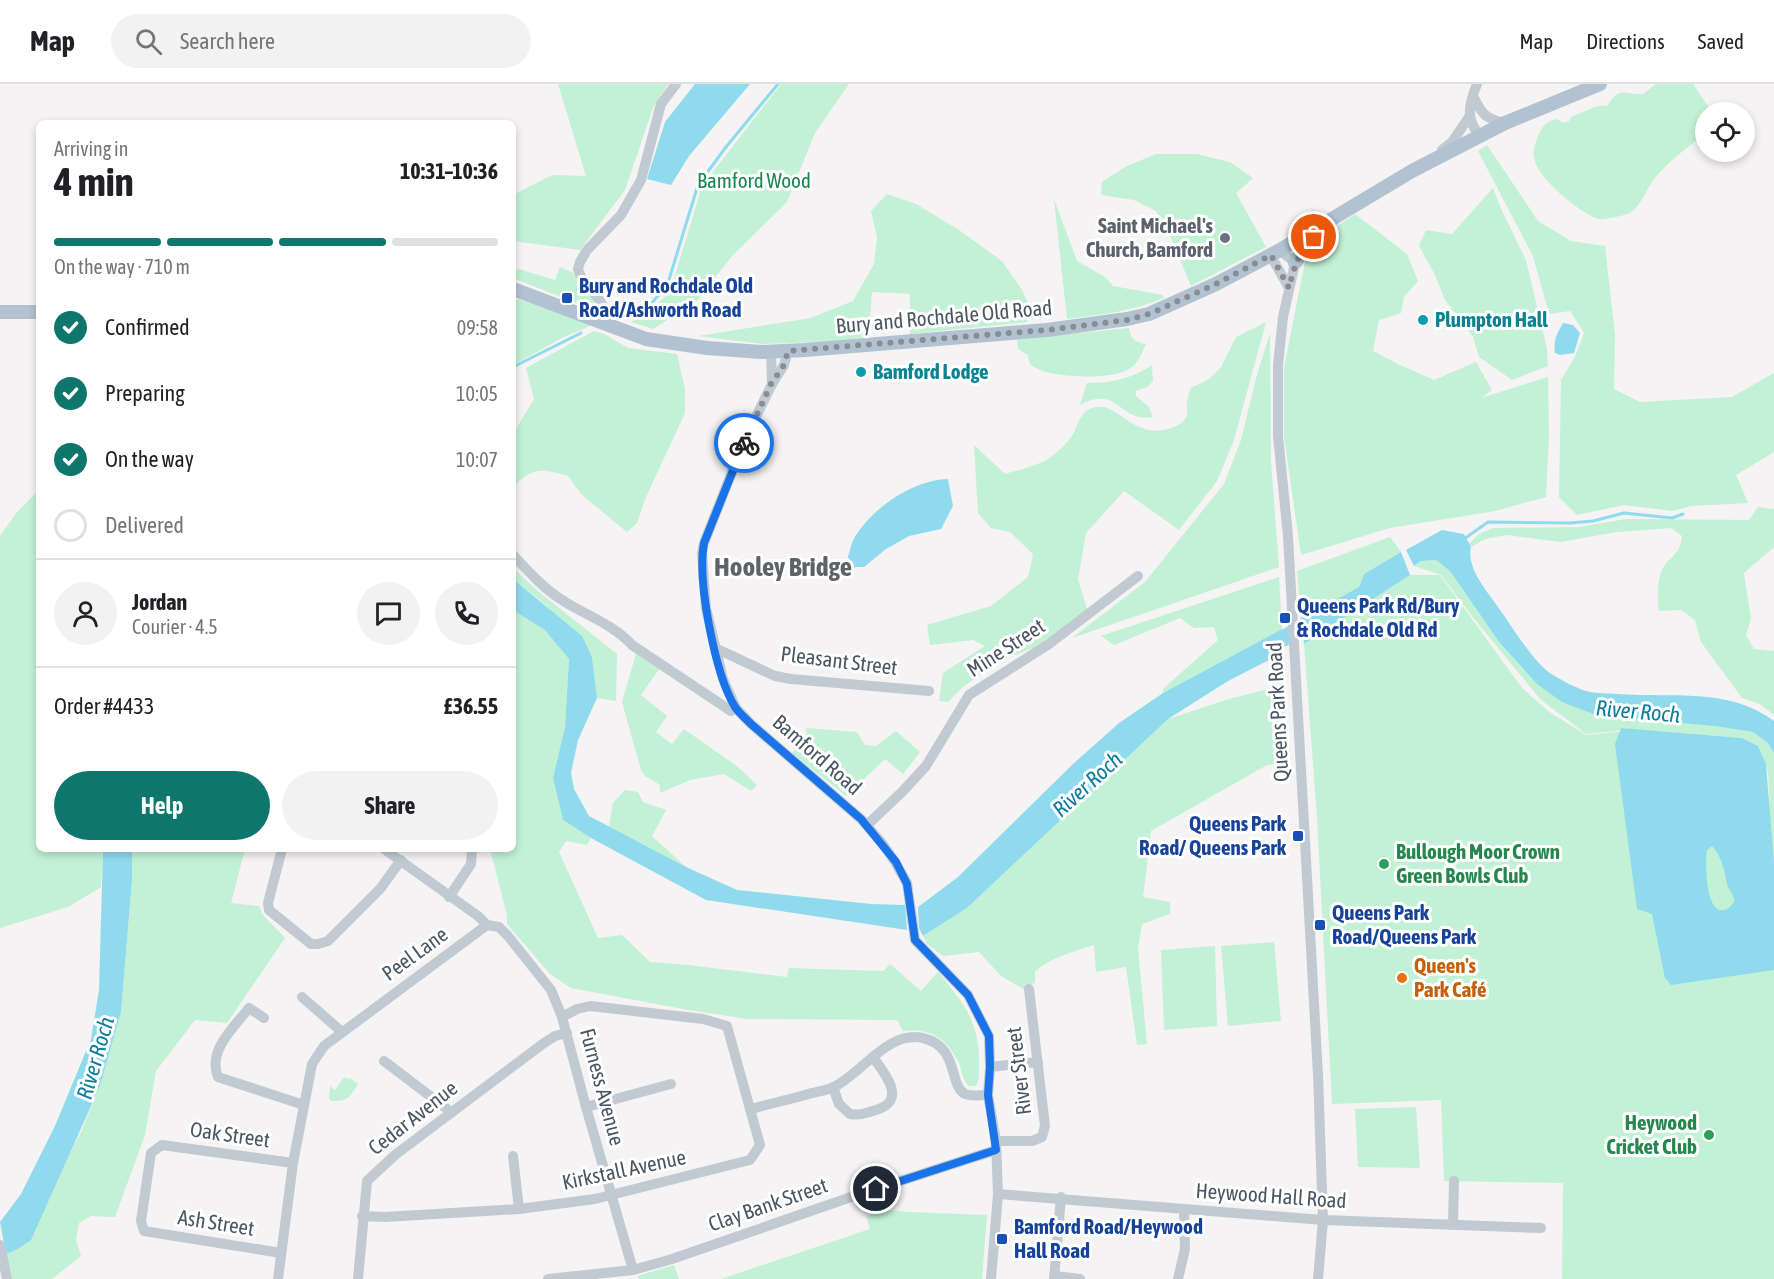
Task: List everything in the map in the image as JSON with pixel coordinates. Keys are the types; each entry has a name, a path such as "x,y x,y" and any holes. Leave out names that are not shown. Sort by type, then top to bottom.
{"main road":[{"name":"Bury and Rochdale Old Road","path":"516,290 646,339 707,348 771,352 1047,330 1127,320 1149,314 1216,284 1275,253 1412,171 1505,123 1600,84"},
{"name":"Bury and Rochdale Old Road","path":"1294,263 1307,243 1351,212 1359,202"},
{"path":"0,312 36,312"}],"street":[{"path":"608,325 606,311 578,269 587,250 621,215 641,180 661,104 675,84"},
{"path":"1412,171 1452,142 1469,117 1472,96 1477,84"},
{"path":"1472,96 1485,116 1492,121 1505,123"},
{"path":"1472,96 1483,135"},
{"path":"1469,117 1473,128 1483,135"},
{"path":"1275,253 1294,263"},
{"path":"1275,253 1289,288"},
{"name":"Queens Park Road","path":"1294,263 1283,317 1278,365 1278,436 1288,536 1309,891 1323,1220 1318,1279"},
{"name":"Bamford Road","path":"788,351 784,365 771,384 745,439 704,543 702,565 706,608 723,679 735,708 867,825 896,862 907,884 915,940 968,995 989,1036 988,1095 996,1145 998,1194 991,1279"},
{"name":"Bamford Road","path":"771,352 771,384"},
{"path":"516,558 544,587 560,599 608,625 632,645 731,711 735,708"},
{"name":"Mine Street","path":"867,825 926,766 969,695 1048,644 1138,576"},
{"name":"Pleasant Street","path":"715,648 775,676 929,691"},
{"path":"281,852 268,903 269,910 311,944 328,941 379,891 406,852"},
{"path":"388,852 478,916 487,926 499,927 551,990 562,1017"},
{"path":"449,897 471,864 472,852"},
{"name":"Peel Lane","path":"278,1279 293,1163 312,1064 324,1046 487,926"},
{"name":"River Street","path":"996,1145 1032,1141 1042,1137 1045,1126 1029,988"},
{"path":"302,997 342,1032"},
{"name":"Kirkstall Avenue","path":"362,1216 385,1217 519,1209 612,1196 750,1160 760,1145 752,1109 727,1026 703,1019 590,1006 577,1009 562,1017"},
{"path":"264,1018 249,1008 219,1047 215,1071 218,1077 304,1105"},
{"name":"Furness Avenue","path":"562,1017 633,1270"},
{"name":"Cedar Avenue","path":"358,1279 367,1181 394,1155 544,1043 555,1036 567,1033"},
{"path":"752,1109 833,1087 894,1042 922,1038 946,1053 953,1066 957,1085 963,1093 972,1096 988,1095"},
{"path":"833,1087 840,1104 850,1114 864,1114 883,1107 892,1096 891,1083 873,1058"},
{"path":"384,1061 451,1112"},
{"path":"990,1067 1038,1062"},
{"path":"586,1107 671,1083"},
{"name":"Oak Street","path":"144,1231 141,1221 151,1153 162,1145 293,1163"},
{"name":"Clay Bank Street","path":"548,1279 633,1270 672,1259 996,1145"},
{"path":"513,1156 519,1209"},
{"path":"1454,1181 1454,1225"},
{"name":"Heywood Hall Road","path":"998,1194 1061,1197 1184,1210 1323,1220 1541,1227"},
{"path":"1061,1197 1055,1278 1080,1279"},
{"path":"1178,1279 1185,1249 1184,1210"},
{"name":"Ash Street","path":"144,1231 281,1253"},
{"path":"1,1250 7,1279"}],"green space":[{"path":"558,84 668,84 653,108 625,190 580,250 516,241 516,193 552,175 586,176"},
{"name":"Bamford Wood","path":"781,84 849,84 815,133 787,202 732,256 698,300 653,329 631,322 648,312 670,292 702,186"},
{"path":"1656,84 1693,84 1705,102 1695,102 1695,142 1660,172 1638,206 1630,213 1601,219 1591,216 1571,203 1551,185 1537,166 1534,153 1540,132 1550,121 1557,119 1563,123 1569,121 1572,116 1594,107 1607,106 1619,93 1643,94"},
{"path":"1487,145 1538,221 1571,241 1605,246 1615,335 1614,389 1640,402 1732,397 1774,373 1774,452 1736,475 1748,503 1691,506 1673,511 1624,505 1577,515 1559,497 1561,380 1575,357 1584,333 1570,311 1549,314 1533,256 1478,151"},
{"path":"1156,154 1197,154 1230,162 1253,178 1236,193 1266,247 1191,286 1166,226 1156,211 1134,200 1101,195 1102,182 1125,167"},
{"path":"1493,188 1526,260 1547,349 1548,366 1512,380 1479,357 1473,337 1445,300 1434,273 1419,246 1426,230 1452,234"},
{"path":"887,194 916,204 959,230 1002,261 1022,290 1030,307 1027,322 910,334 910,294 872,292 869,337 821,342 763,344 698,336 811,318 853,301 874,264 877,237 871,211"},
{"path":"1054,199 1077,261 1105,277 1113,286 1163,295 1164,298 1129,309 1067,319"},
{"path":"1355,214 1407,254 1418,281 1404,297 1401,313 1379,320 1373,351 1434,380 1476,362 1492,390 1481,398 1548,377 1549,436 1546,497 1495,511 1390,528 1301,555 1284,437 1284,368 1308,246"},
{"path":"560,267 573,273 598,305 599,310 596,311 516,279 516,270 519,269 555,280"},
{"path":"516,299 597,323 562,338 516,363"},
{"path":"1266,322 1234,440 1217,481 1179,530 1124,491 1086,533 1078,579 1087,609 1043,644 1005,659 964,686 948,702 939,701 943,673 985,646 973,640 930,645 927,625 991,606 1028,577 1033,554 1010,532 991,528 978,513 974,445 1005,474 1033,466 1051,457 1070,439 1083,414 1091,408 1105,407 1148,430 1176,426 1186,417 1191,388 1209,379 1221,367 1236,337"},
{"path":"1129,328 1134,339 1146,344 1134,365 1119,373 1094,376 1053,374 1032,366 1028,355 1018,349 1017,339"},
{"path":"594,331 628,348 677,354 685,389 685,413 646,497 637,523 627,532 581,494 568,476 538,471 526,476 516,485 516,429 534,399 526,368"},
{"path":"1270,333 1271,461 1279,567 1072,638 1145,582 1224,484 1241,440"},
{"path":"1152,365 1153,381 1147,387 1136,391 1136,396 1149,407 1153,417 1133,415 1111,401 1103,399 1080,405 1087,383 1121,379 1137,374"},
{"path":"36,493 36,852 103,852 101,887 68,907 0,928 0,536 17,512"},
{"path":"1758,507 1774,509 1774,547 1744,573 1751,619 1746,635 1754,649 1774,651 1774,715 1760,704 1742,698 1701,642 1695,620 1681,610 1659,611 1658,589 1661,572 1677,551 1682,536 1671,528 1617,532 1560,542 1506,535 1485,539 1471,547 1469,544 1479,534 1493,528 1579,527 1626,519 1749,520"},
{"path":"1390,537 1401,552 1364,574 1359,587 1301,619 1297,571"},
{"path":"1436,560 1450,571 1499,642 1537,684 1715,726 1753,732 1768,743 1774,753 1774,1279 1562,1279 1563,1183 1444,1181 1441,1100 1332,1104 1317,817 1304,644 1410,575 1440,575 1522,688 1548,711 1586,735 1638,730 1622,728 1618,731 1586,734 1541,700 1441,575 1414,566 1421,561","holes":["1656,731 1742,738 1758,746","1759,746 1768,772 1770,807"]},
{"path":"516,571 617,654 616,701 597,698 592,657 546,605 516,581"},
{"path":"1279,577 1282,629 1163,693 1163,689 1218,640 1214,627 1194,628 1180,618 1114,645 1101,636"},
{"path":"516,612 545,629 569,659 565,727 553,778 563,820 591,838 587,845 566,841 559,852 598,938 622,935 650,962 787,977 789,968 883,971 890,964 921,991 938,972 962,1003 973,1024 978,1048 978,1081 976,1086 969,1086 966,1083 958,1061 942,1040 921,1031 903,1031 897,1020 747,1019 571,988 550,974 507,924 507,915 491,852 516,852"},
{"path":"636,654 659,669 641,695 667,716 656,732 672,744 684,729 738,767 757,785 751,791 724,774 690,780 660,793 660,785 645,776 641,770 622,702"},
{"path":"1282,685 1290,763 1267,765 1151,831 1143,897 1170,902 1170,914 1142,924 1138,949 1147,1044 1137,1045 1126,967 1096,972 1094,945 1047,963 1035,972 1035,983 1028,985 1025,990 1001,976 979,952 943,956 927,944 923,936 967,908 1168,719"},
{"path":"806,728 857,732 865,745 876,746 896,731 920,752 903,774 885,759 846,796 792,753 807,737"},
{"path":"625,790 638,792 643,802 666,810 652,836 686,867 609,827 613,803"},
{"path":"132,852 244,852 231,903 259,906 262,914 285,938 227,1023 195,1020 156,1071 145,1135 115,1217 91,1216 79,1223 76,1240 81,1256 52,1279 12,1279 6,1254 18,1249 81,1132 100,1086 121,1012 132,880"},
{"path":"1274,942 1281,1021 1228,1026 1221,946"},
{"path":"1215,946 1217,1026 1164,1030 1161,950"},
{"path":"344,1077 358,1084 348,1098 331,1101 330,1086 335,1090"},
{"path":"1416,1107 1420,1168 1358,1167 1355,1109"},
{"path":"887,1210 987,1215 982,1279 721,1279 870,1229 866,1216"},
{"path":"674,1265 679,1279 639,1279 637,1276"}],"water":[{"path":"695,84 750,84 689,156 671,185 647,179 665,122"},
{"path":"1563,323 1573,325 1580,333 1574,353 1560,355 1555,353 1555,345 1557,334"},
{"path":"948,479 953,506 941,529 909,536 886,549 864,567 852,567 848,557 853,540 874,514 896,496 922,484"},
{"path":"1442,530 1464,534 1471,547 1470,555 1474,571 1483,587 1531,654 1553,675 1578,688 1594,693 1699,696 1738,703 1757,710 1774,721 1774,753 1768,743 1753,732 1715,726 1596,715 1562,702 1537,684 1499,642 1450,571 1436,560 1421,561 1414,566 1406,550"},
{"path":"1401,552 1410,575 1304,644 1301,619 1359,587 1364,574"},
{"path":"516,581 582,636 592,657 597,698 578,740 571,773 574,789 589,816 686,867 737,890 871,904 905,905 907,930 706,900 591,838 563,820 553,778 565,727 569,659 545,630 516,612"},
{"path":"1282,629 1283,653 1228,681 1168,719 967,908 923,936 919,928 918,907 958,877 1073,764 1119,723 1163,693"},
{"path":"1621,728 1742,738 1758,746 1766,764 1774,864 1774,970 1671,985 1665,978 1652,914 1637,909 1615,744","holes":["1712,846 1718,854 1734,899 1729,908 1724,910 1718,909 1713,904 1708,886 1707,850"]},
{"path":"103,852 132,852 132,880 121,1012 100,1086 31,1240 6,1254 0,1222 21,1194 55,1126 91,1039 99,990"}],"waterway":[{"path":"623,318 648,307 667,286 698,185 778,84"},
{"path":"516,366 581,333"},
{"path":"1464,539 1488,522 1570,523 1593,521 1624,513 1672,518 1683,514"},
{"name":"River Roch","path":"1264,650 1322,615"}],"way so far":[{"path":"744,443 771,384 780,374 788,351 1047,330 1127,320 1149,314 1216,284 1271,255 1289,288 1294,263 1307,243 1314,237"}],"place":[{"name":"Saint Michael's Church, Bamford","path":"1225,238"},
{"name":"Bury and Rochdale Old Road/Ashworth Road","path":"567,298"},
{"name":"Plumpton Hall","path":"1423,320"},
{"name":"Bamford Lodge","path":"861,372"},
{"name":"Queens Park Rd/Bury & Rochdale Old Rd","path":"1285,618"},
{"name":"Queens Park Road/ Queens Park","path":"1298,836"},
{"name":"Bullough Moor Crown Green Bowls Club","path":"1384,864"},
{"name":"Queens Park Road/Queens Park","path":"1320,925"},
{"name":"Queen's Park Café","path":"1402,978"},
{"name":"Heywood Cricket Club","path":"1709,1135"},
{"name":"Bamford Road/Heywood Hall Road","path":"1002,1239"}],"district":[{"name":"Hooley Bridge","path":"783,567"}],"route":[{"path":"744,443 702,553 706,608 723,679 735,708 861,819 882,843 896,862 907,884 915,940 968,995 989,1036 988,1095 996,1150 876,1189"}]}
